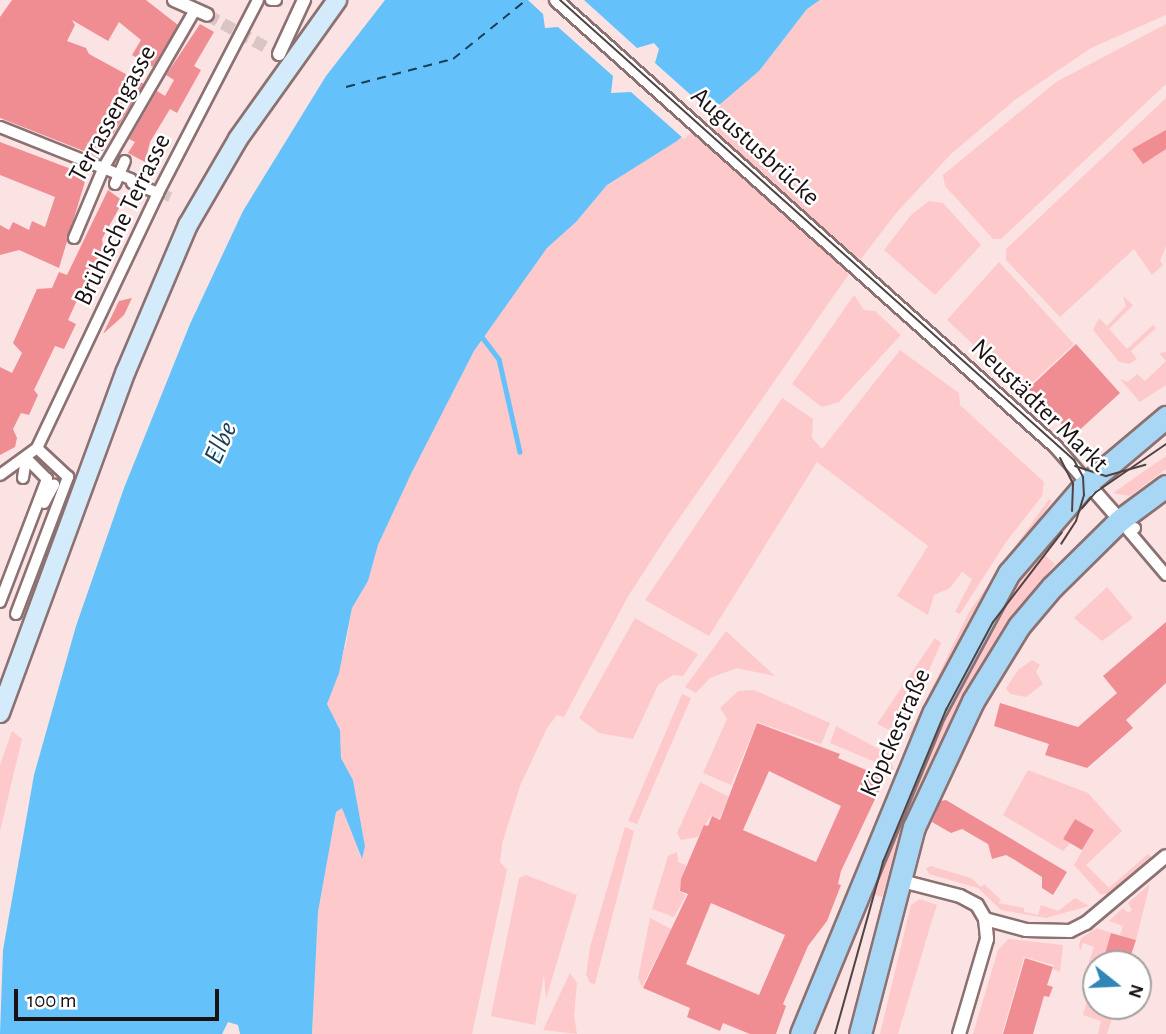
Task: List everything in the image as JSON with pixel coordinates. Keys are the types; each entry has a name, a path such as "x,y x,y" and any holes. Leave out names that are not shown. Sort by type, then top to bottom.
{"main road":[{"path":"0,713 126,371 179,246 280,55 337,0"},
{"name":"Köpckestraße","path":"801,1034 915,756 969,641 1009,573 1088,482 1166,417"},
{"name":"Köpckestraße","path":"860,1034 898,880 934,779 994,666 1030,612 1166,486"}],"street":[{"path":"174,0 201,14"},
{"name":"Brühlsche Terrasse","path":"0,475 37,448 158,194 258,0"},
{"path":"280,55 304,0"},
{"name":"Augustusbrücke","path":"556,0 924,329"},
{"name":"Terrassengasse","path":"74,238 104,167 201,14"},
{"path":"0,127 104,167 158,194"},
{"path":"115,184 125,161"},
{"name":"Neustädter Markt","path":"924,329 1088,482 1127,524 1128,530 1166,575"},
{"path":"37,448 68,477 54,485 44,503"},
{"path":"26,458 54,485"},
{"path":"23,478 26,458"},
{"path":"0,602 54,485"},
{"path":"16,614 54,485"},
{"path":"985,919 1027,930 1070,931 1166,856"},
{"path":"898,880 960,896 977,905 985,919 986,939 959,1034"}],"shaded area":[{"path":"820,0 1166,0 1166,15 1091,48 1016,99 951,154 897,212 844,281 669,533 627,598 564,717 557,715 547,728 520,786 502,844 500,862 507,870 472,1034 312,1034 318,912 336,812 342,807 361,858 365,846 353,780 341,758 340,730 327,704 346,644 352,608 368,581 378,545 411,474 474,351 547,248 576,222 607,185 677,141 759,71 807,9"},
{"path":"1166,24 1166,84 1001,239 993,239 945,186 943,175 1056,82"},
{"path":"1166,98 1166,246 1160,261 1163,265 1152,275 1134,249 1060,317 1006,260 1006,249"},
{"path":"929,201 943,203 981,245 935,295 884,250 911,215"},
{"path":"999,262 1074,344 1023,391 947,320"},
{"path":"854,295 864,310 875,311 901,335 839,402 822,407 792,384"},
{"path":"1123,296 1133,305 1109,329 1127,349 1153,325 1156,328 1131,351 1137,359 1129,364 1119,362 1093,330 1099,318 1107,326 1126,306"},
{"path":"900,350 959,393 960,405 1044,482 1042,496 1006,542 960,614 955,612 972,579 962,572 950,588 934,595 928,615 897,596 928,546 817,462 709,636 645,600 782,398 813,419 812,438 822,449"},
{"path":"1166,352 1166,361 1159,353"},
{"path":"1166,361 1166,385 1140,402 1120,379 1128,382 1137,374 1145,381"},
{"path":"1166,456 1166,469 1130,496 1113,493"},
{"path":"1049,499 1052,501 972,614 915,733 908,737 969,612"},
{"path":"1038,549 1055,564 1001,631 974,679 899,845 882,897 869,893 918,764 999,604"},
{"path":"1107,587 1133,618 1102,641 1074,618"},
{"path":"635,618 698,654 683,676 673,675 658,685 633,739 599,733 579,718"},
{"path":"726,631 775,676 737,668 710,678 696,693 685,687"},
{"path":"935,638 941,643 900,735 877,724"},
{"path":"1032,660 1040,665 1036,672 1043,684 1026,697 1010,694 1006,688 1018,670"},
{"path":"754,690 830,723 821,744 757,722 731,785 703,773 727,719 720,708 738,691"},
{"path":"682,694 691,698 637,824 628,821"},
{"path":"836,726 888,754 894,770 830,743"},
{"path":"12,731 22,739 0,831 0,765"},
{"path":"1028,770 1088,793 1122,831 1086,865 1109,888 1148,854 1152,858 1111,894 1100,894 1074,865 1094,830 1075,819 1063,839 1070,843 1063,851 1003,815"},
{"path":"700,782 729,797 719,819 711,815 698,837 681,840 677,833"},
{"path":"625,827 634,831 595,984 590,983 586,975 590,947"},
{"path":"677,852 678,862 686,865 679,891 686,895 674,917 652,909 668,856"},
{"path":"931,866 971,878 981,887 984,884 1001,900 998,903 1024,908 1024,912 1038,915 1041,905 1058,911 1075,898 1089,906 1046,918 1001,910 978,888 929,874 926,868"},
{"path":"526,875 577,895 546,999 544,975 535,1025 491,1016 519,878"},
{"path":"1150,884 1136,940 1120,935 1123,926 1109,921 1123,908 1128,913 1132,910 1128,903"},
{"path":"920,899 937,905 898,1034 880,1034 911,905"},
{"path":"650,918 671,929 642,987 638,978"},
{"path":"1097,928 1111,933 1106,950 1093,950 1094,947 1083,943 1080,951 1081,938"},
{"path":"1008,939 1063,945 1060,972 1053,969 1054,965 1024,957 1002,1034 973,1034 998,950"},
{"path":"570,973 577,983 574,1016 577,1034 543,1030"},
{"path":"1098,1020 1112,1020 1107,1034 1098,1034 1101,1021"}],"water":[{"name":"Elbe","path":"385,0 820,0 807,9 759,71 677,141 607,185 576,222 547,248 474,351 411,474 378,545 368,581 352,608 339,673 327,704 340,730 341,758 353,780 365,846 362,859 342,808 336,812 318,912 312,1034 240,1034 238,1025 228,1022 222,1034 0,1034 3,950 34,775 76,626 124,488 190,324 243,211 326,76"}],"pier":[{"path":"528,0 584,0 637,48 654,43 659,49 655,63 711,113 718,110 684,139 631,92 611,93 613,76 558,27 545,28 543,14"}],"building":[{"path":"12,0 146,0 178,25 153,67 132,55 141,40 119,22 108,41 72,20 75,25 67,41 86,48 89,54 144,84 99,157 0,118 0,17"},
{"path":"200,24 214,32 194,66 201,70 177,113 170,109 150,142 145,162 128,153 135,142 129,139 157,91 165,96 174,80 166,75"},
{"path":"1166,130 1166,149 1143,164 1132,149"},
{"path":"0,142 87,175 59,268 19,250 0,255 0,225 9,230 13,222 29,230 32,221 45,227 55,197 0,175"},
{"path":"108,190 123,201 102,239 104,254 94,274 89,274 68,320 76,324 64,349 55,346 34,390 38,395 29,415 21,413 13,429 17,438 15,447 0,455 0,367 12,373 22,353 13,343 37,289 52,288 59,272 67,275"},
{"path":"132,298 124,315 103,334 119,301"},
{"path":"1076,344 1120,393 1073,436 1028,389"},
{"path":"1166,622 1166,683 1126,720 1133,728 1087,768 1045,755 1049,744 994,726 1000,703 1078,727 1117,693 1103,676"},
{"path":"757,723 840,754 838,758 885,778 841,871 838,884 841,885 827,921 808,946 783,1004 786,1006 776,1034 750,1034 723,1023 720,1031 687,1017 690,1008 643,988 688,894 680,891 681,879 704,825 708,826 712,816 720,820","holes":["769,771 841,806 816,862 743,830","711,903 785,935 759,995 686,964"]},
{"path":"946,800 1067,872 1053,895 1042,888 1042,877 1015,860 1006,855 992,859 988,844 962,829 951,833 932,822 941,801"},
{"path":"1075,819 1094,830 1082,850 1063,839"},
{"path":"1111,933 1136,940 1133,950 1106,950"},
{"path":"1025,958 1053,967 1047,985 1053,987 1049,997 1044,996 1033,1034 1003,1034"}],"waterway":[{"path":"483,338 499,359 520,452"}],"ferry route":[{"path":"346,87 453,59 526,0"}],"tunnel":[{"path":"207,15 269,49"},
{"path":"151,189 170,197"}],"tram line":[{"path":"560,0 1074,460 1083,477 1084,495 1076,521 1061,544"},
{"path":"1082,508 1096,492 1166,444"},
{"path":"1060,458 1073,484 1072,511"},
{"path":"1075,466 1106,476 1145,465"},
{"path":"835,1034 883,862 946,710 993,622 1062,532"}]}
